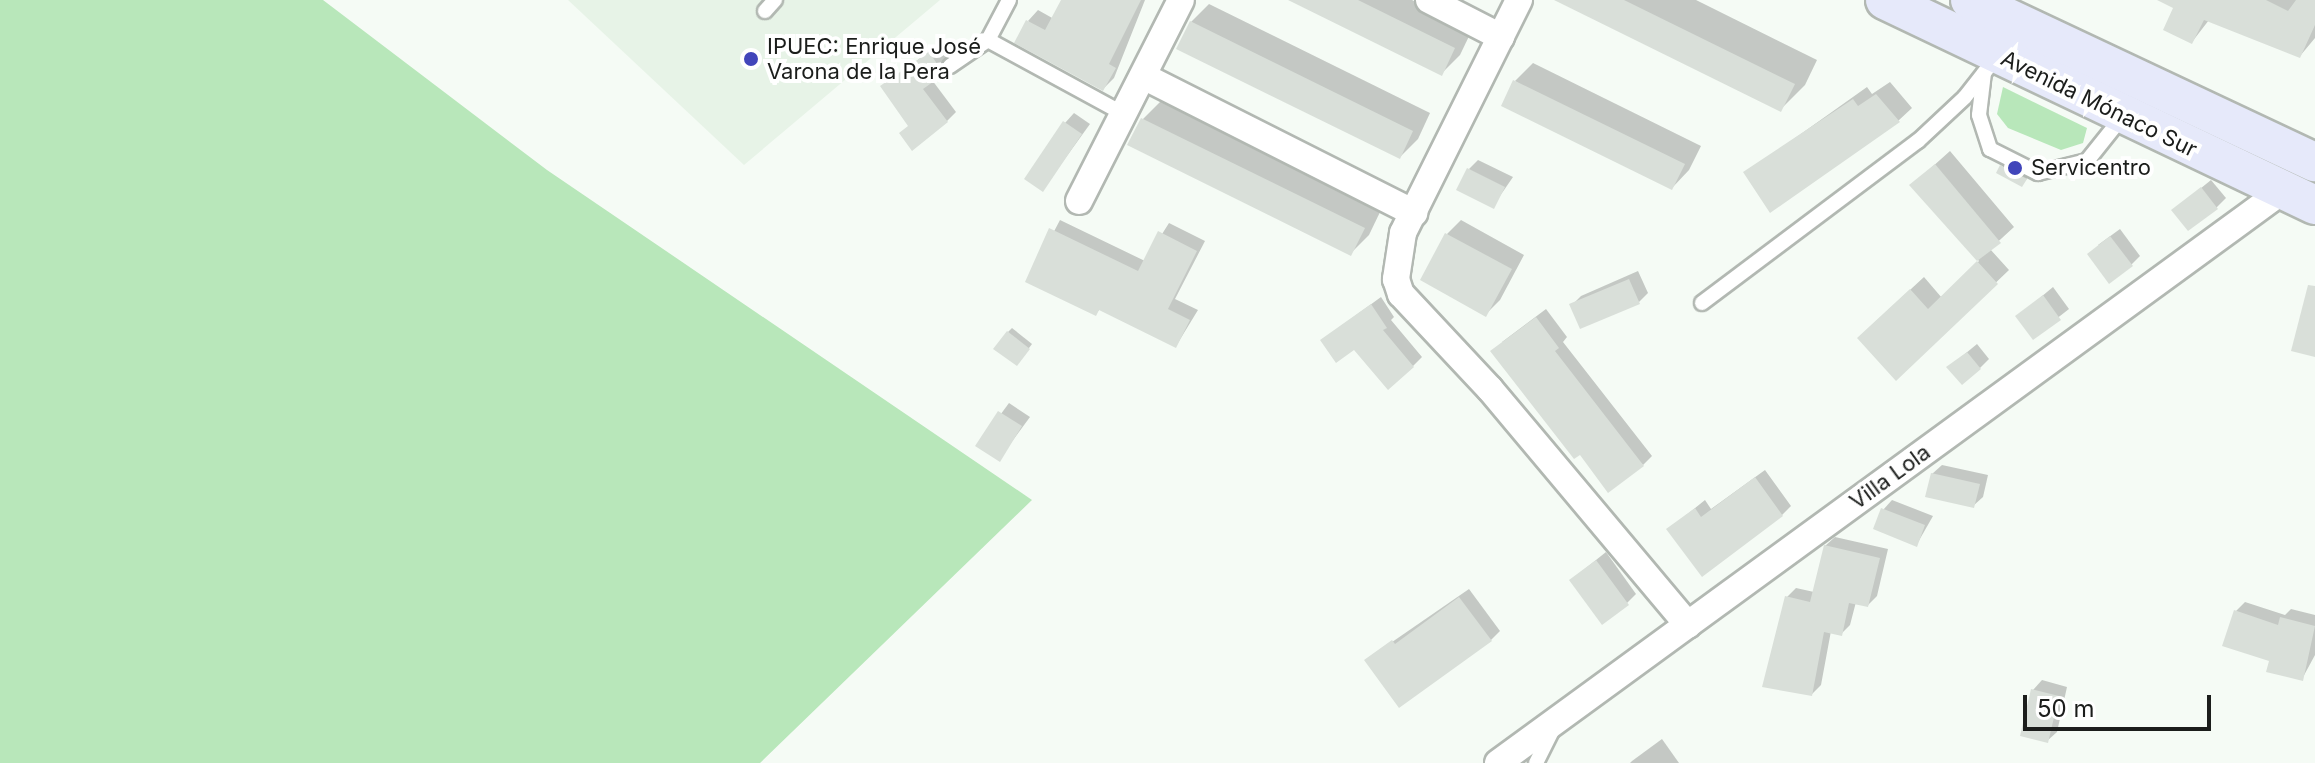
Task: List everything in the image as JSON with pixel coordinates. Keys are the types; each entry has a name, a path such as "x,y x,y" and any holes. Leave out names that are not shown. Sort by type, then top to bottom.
{"main road":[{"name":"Avenida Mónaco Sur","path":"1885,0 1999,50 2315,165"},
{"name":"Avenida Mónaco Sur","path":"1970,0 1999,50 2123,116 2298,198"},
{"path":"2298,198 2315,165"}],"street":[{"path":"1079,201 1181,0"},
{"path":"1429,0 1501,37"},
{"path":"1519,0 1414,213 1397,258 1401,294 1490,389 1688,625"},
{"path":"1143,76 1414,213"},
{"name":"Villa Lola","path":"1498,763 1688,625 2298,198"}],"lane":[{"path":"950,66 988,40 1009,0"},
{"path":"988,40 1124,114"},
{"path":"1999,50 1979,115 1990,149 2038,173 2087,161 2123,116"},
{"path":"1702,303 1918,141 1999,50"},
{"path":"1536,763 1558,720"}],"shaded area":[{"name":"IPUEC: Enrique José Varona de la Pera","path":"568,0 940,0 744,165"}],"green space":[{"path":"0,0 323,0 547,170 1032,500 760,763 0,763"},
{"path":"2003,87 2087,128 2083,143 2061,150 2008,128 1997,114"}],"building":[{"path":"1061,0 1141,0 1109,64 1116,68 1103,91 1014,43 1026,20 1045,30"},
{"path":"1288,0 1358,0 1455,48 1442,76"},
{"path":"1554,0 1624,0 1795,84 1781,112"},
{"path":"2157,0 2266,0 2288,11 2296,0 2315,0 2315,25 2300,58 2204,20 2192,44 2163,30 2173,8"},
{"path":"1190,21 1413,131 1400,159 1176,49"},
{"path":"929,52 944,74 923,89 948,122 912,151 899,133 908,126 880,86"},
{"path":"1513,80 1685,164 1672,190 1501,106"},
{"path":"1876,94 1900,122 1770,213 1743,172 1853,99 1858,106"},
{"path":"1141,118 1365,228 1351,256 1127,145"},
{"path":"1063,121 1082,134 1043,192 1024,179"},
{"path":"1935,164 2001,243 1977,261 1909,185"},
{"path":"2000,165 2027,179 2022,187 1996,173"},
{"path":"1467,168 1505,187 1494,209 1456,190"},
{"path":"2201,187 2218,209 2188,231 2171,210"},
{"path":"1049,228 1138,271 1158,231 1197,251 1168,309 1190,320 1176,348 1099,310 1096,316 1025,282"},
{"path":"1445,233 1512,269 1486,317 1420,280"},
{"path":"2110,236 2133,266 2109,284 2087,254"},
{"path":"1977,261 1998,284 1896,381 1857,338 1910,289 1928,309"},
{"path":"1629,279 1640,304 1580,329 1569,304"},
{"path":"2308,285 2315,286 2315,357 2291,351"},
{"path":"2043,295 2061,320 2033,340 2015,316"},
{"path":"1371,304 1387,328 1383,330 1414,367 1388,390 1354,350 1336,363 1320,340"},
{"path":"1536,317 1559,348 1555,351 1644,466 1608,493 1580,455 1574,459 1490,351"},
{"path":"1007,331 1030,349 1017,366 993,349"},
{"path":"1967,352 1981,369 1962,385 1946,367"},
{"path":"998,411 1022,426 1000,462 975,446"},
{"path":"1931,473 1980,484 1974,508 1925,497"},
{"path":"1755,477 1783,516 1702,577 1666,529 1695,508 1701,517"},
{"path":"1881,508 1925,525 1917,547 1873,529"},
{"path":"1824,545 1880,558 1868,607 1849,603 1842,636 1824,632 1812,696 1762,687 1785,596 1810,602"},
{"path":"1596,560 1629,605 1602,625 1569,580"},
{"path":"1459,597 1492,641 1399,708 1364,660 1392,640 1395,644"},
{"path":"2234,610 2278,625 2280,617 2315,626 2303,681 2266,672 2269,661 2222,646"},
{"path":"2031,689 2059,696 2048,743 2020,736"}],"place":[{"name":"IPUEC: Enrique José Varona de la Pera","path":"751,59"},
{"name":"Servicentro","path":"2015,168"}]}
